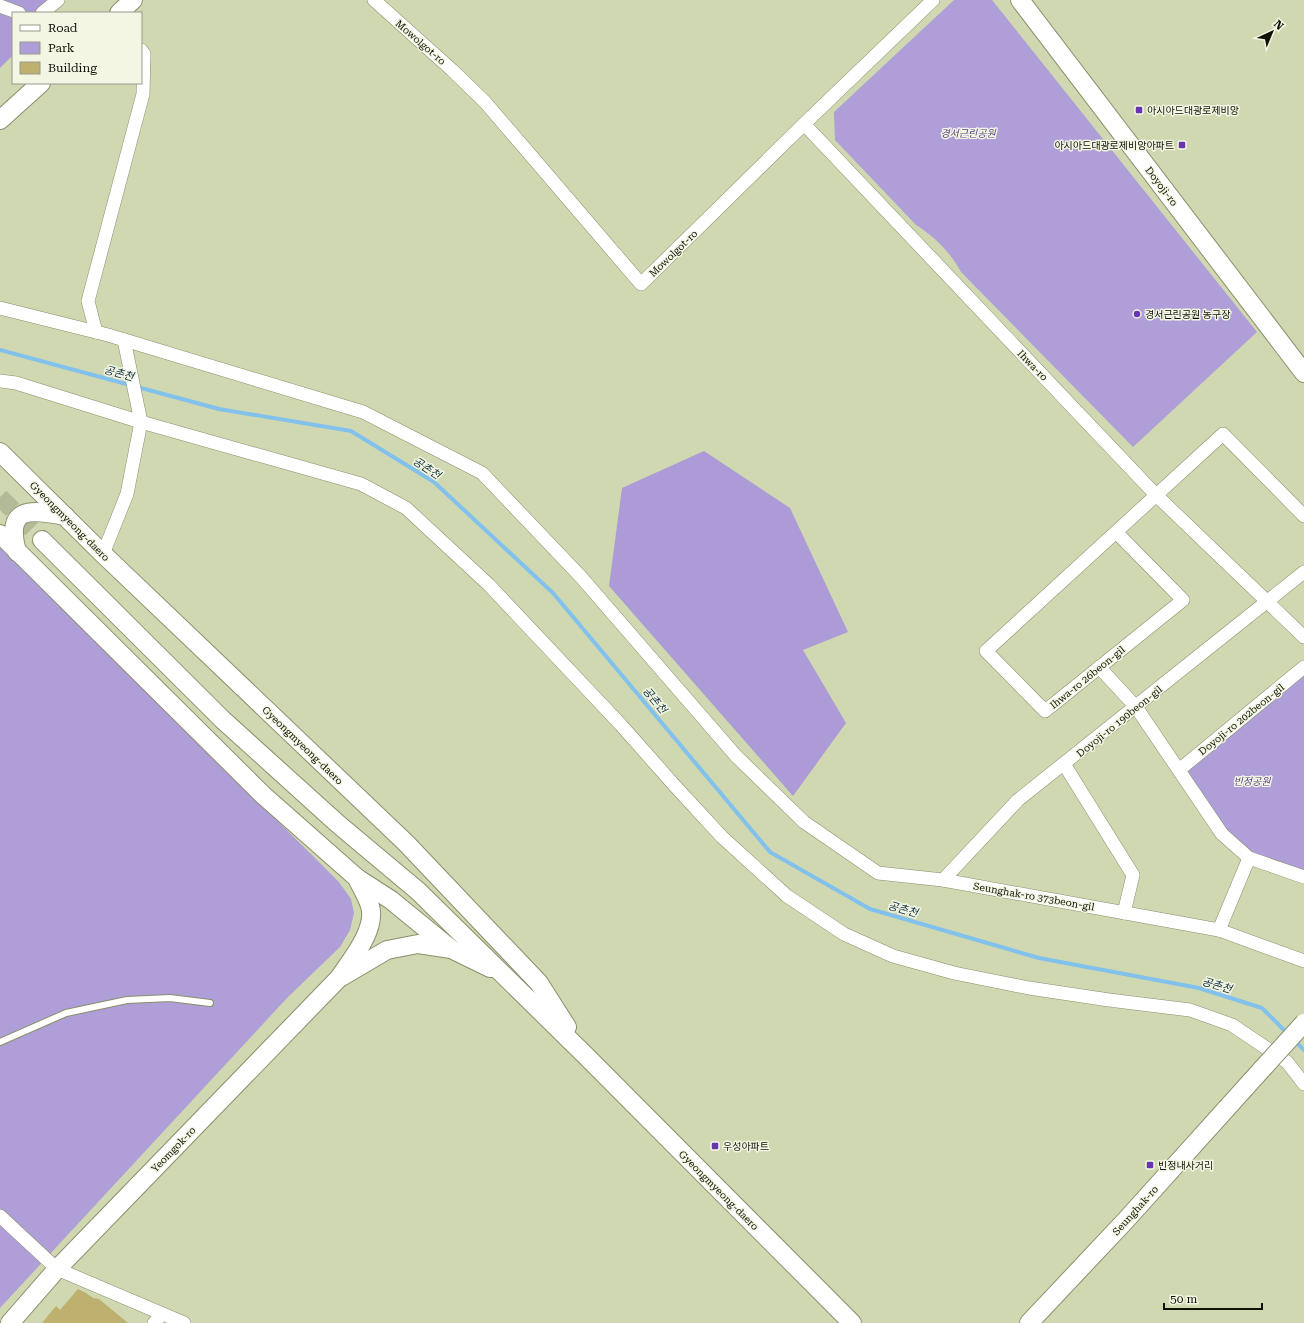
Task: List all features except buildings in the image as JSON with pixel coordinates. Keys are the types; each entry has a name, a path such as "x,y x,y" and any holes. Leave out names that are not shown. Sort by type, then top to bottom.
{"main road":[{"path":"120,12 133,0"},
{"name":"Doyoji-ro","path":"1020,0 1304,373"},
{"path":"0,120 40,84"},
{"name":"Gyeongmyeong-daero","path":"0,452 103,554 406,843 539,983 586,1056"},
{"path":"17,552 14,525 20,515 42,512 65,516"},
{"name":"Gyeongmyeong-daero","path":"0,534 263,795 356,878 391,900 451,949 504,975"},
{"name":"Gyeongmyeong-daero","path":"42,540 223,720 338,824 418,891 586,1056 852,1323"},
{"name":"Yeomgok-ro","path":"10,1323 56,1269 339,978 358,951 370,923 370,907 356,878"},
{"name":"Yeomgok-ro","path":"339,978 386,950 418,944 451,949"},
{"name":"Seunghak-ro","path":"1029,1323 1126,1220 1304,1023"}],"street":[{"path":"43,12 58,0"},
{"name":"Mowolgot-ro","path":"374,0 452,70 485,102 641,284 933,0"},
{"path":"0,6 16,12"},
{"path":"96,332 88,301 143,94 144,54 142,51"},
{"name":"Ihwa-ro","path":"804,124 1156,495 1267,602"},
{"name":"Seunghak-ro 373beon-gil","path":"0,308 96,332 125,346 364,412 482,473 581,577 736,756 804,822 878,873 943,880 1219,930 1304,961"},
{"path":"103,554 127,494 140,418 125,346"},
{"path":"0,381 16,383 140,418 361,484 406,508 489,585 621,725 722,837 787,896 844,934 893,956 954,973 1029,988 1190,1010 1232,1025 1288,1062 1304,1084"},
{"name":"Ihwa-ro 26beon-gil","path":"1116,532 1183,600 1045,711 986,651 1223,434 1304,516"},
{"name":"Doyoji-ro 190beon-gil","path":"943,880 1018,800 1304,572"},
{"path":"1267,602 1304,637"},
{"path":"1099,667 1136,707 1222,834 1248,858 1304,877"},
{"name":"Doyoji-ro 202beon-gil","path":"1179,770 1304,667"},
{"path":"1064,764 1132,875 1124,913"},
{"path":"1219,930 1248,858"},
{"path":"0,1216 56,1269 158,1318 184,1323"}],"lane":[{"path":"0,1042 66,1013 127,1000 170,998 210,1003"}],"green space":[{"name":"경서근린공원","path":"954,0 992,0 1257,332 1133,447 961,272 942,246 916,225 835,140 834,112"},
{"path":"0,545 338,881 351,899 354,913 350,930 340,947 287,998 0,1308"},
{"name":"빈정공원","path":"1304,670 1304,875 1249,855 1223,833 1181,770"}],"shaded area":[{"path":"0,0 56,0 60,6 54,12 12,12 12,56 0,68"},
{"path":"704,451 790,508 848,632 803,650 846,723 793,796 609,586 622,488"}],"waterway":[{"name":"공촌천","path":"0,350 219,409 351,431 434,482 553,593 770,852 870,909 1039,958 1199,988 1262,1008 1288,1034"},
{"name":"공촌천","path":"1294,1040 1304,1050"}],"tunnel":[{"path":"0,497 42,540"}],"place":[{"name":"아시아드대광로제비앙","path":"1139,110"},
{"name":"아시아드대광로제비앙아파트","path":"1182,145"},
{"name":"경서근린공원 농구장","path":"1137,314"},
{"name":"우성아파트","path":"715,1146"},
{"name":"빈정내사거리","path":"1150,1165"}]}
